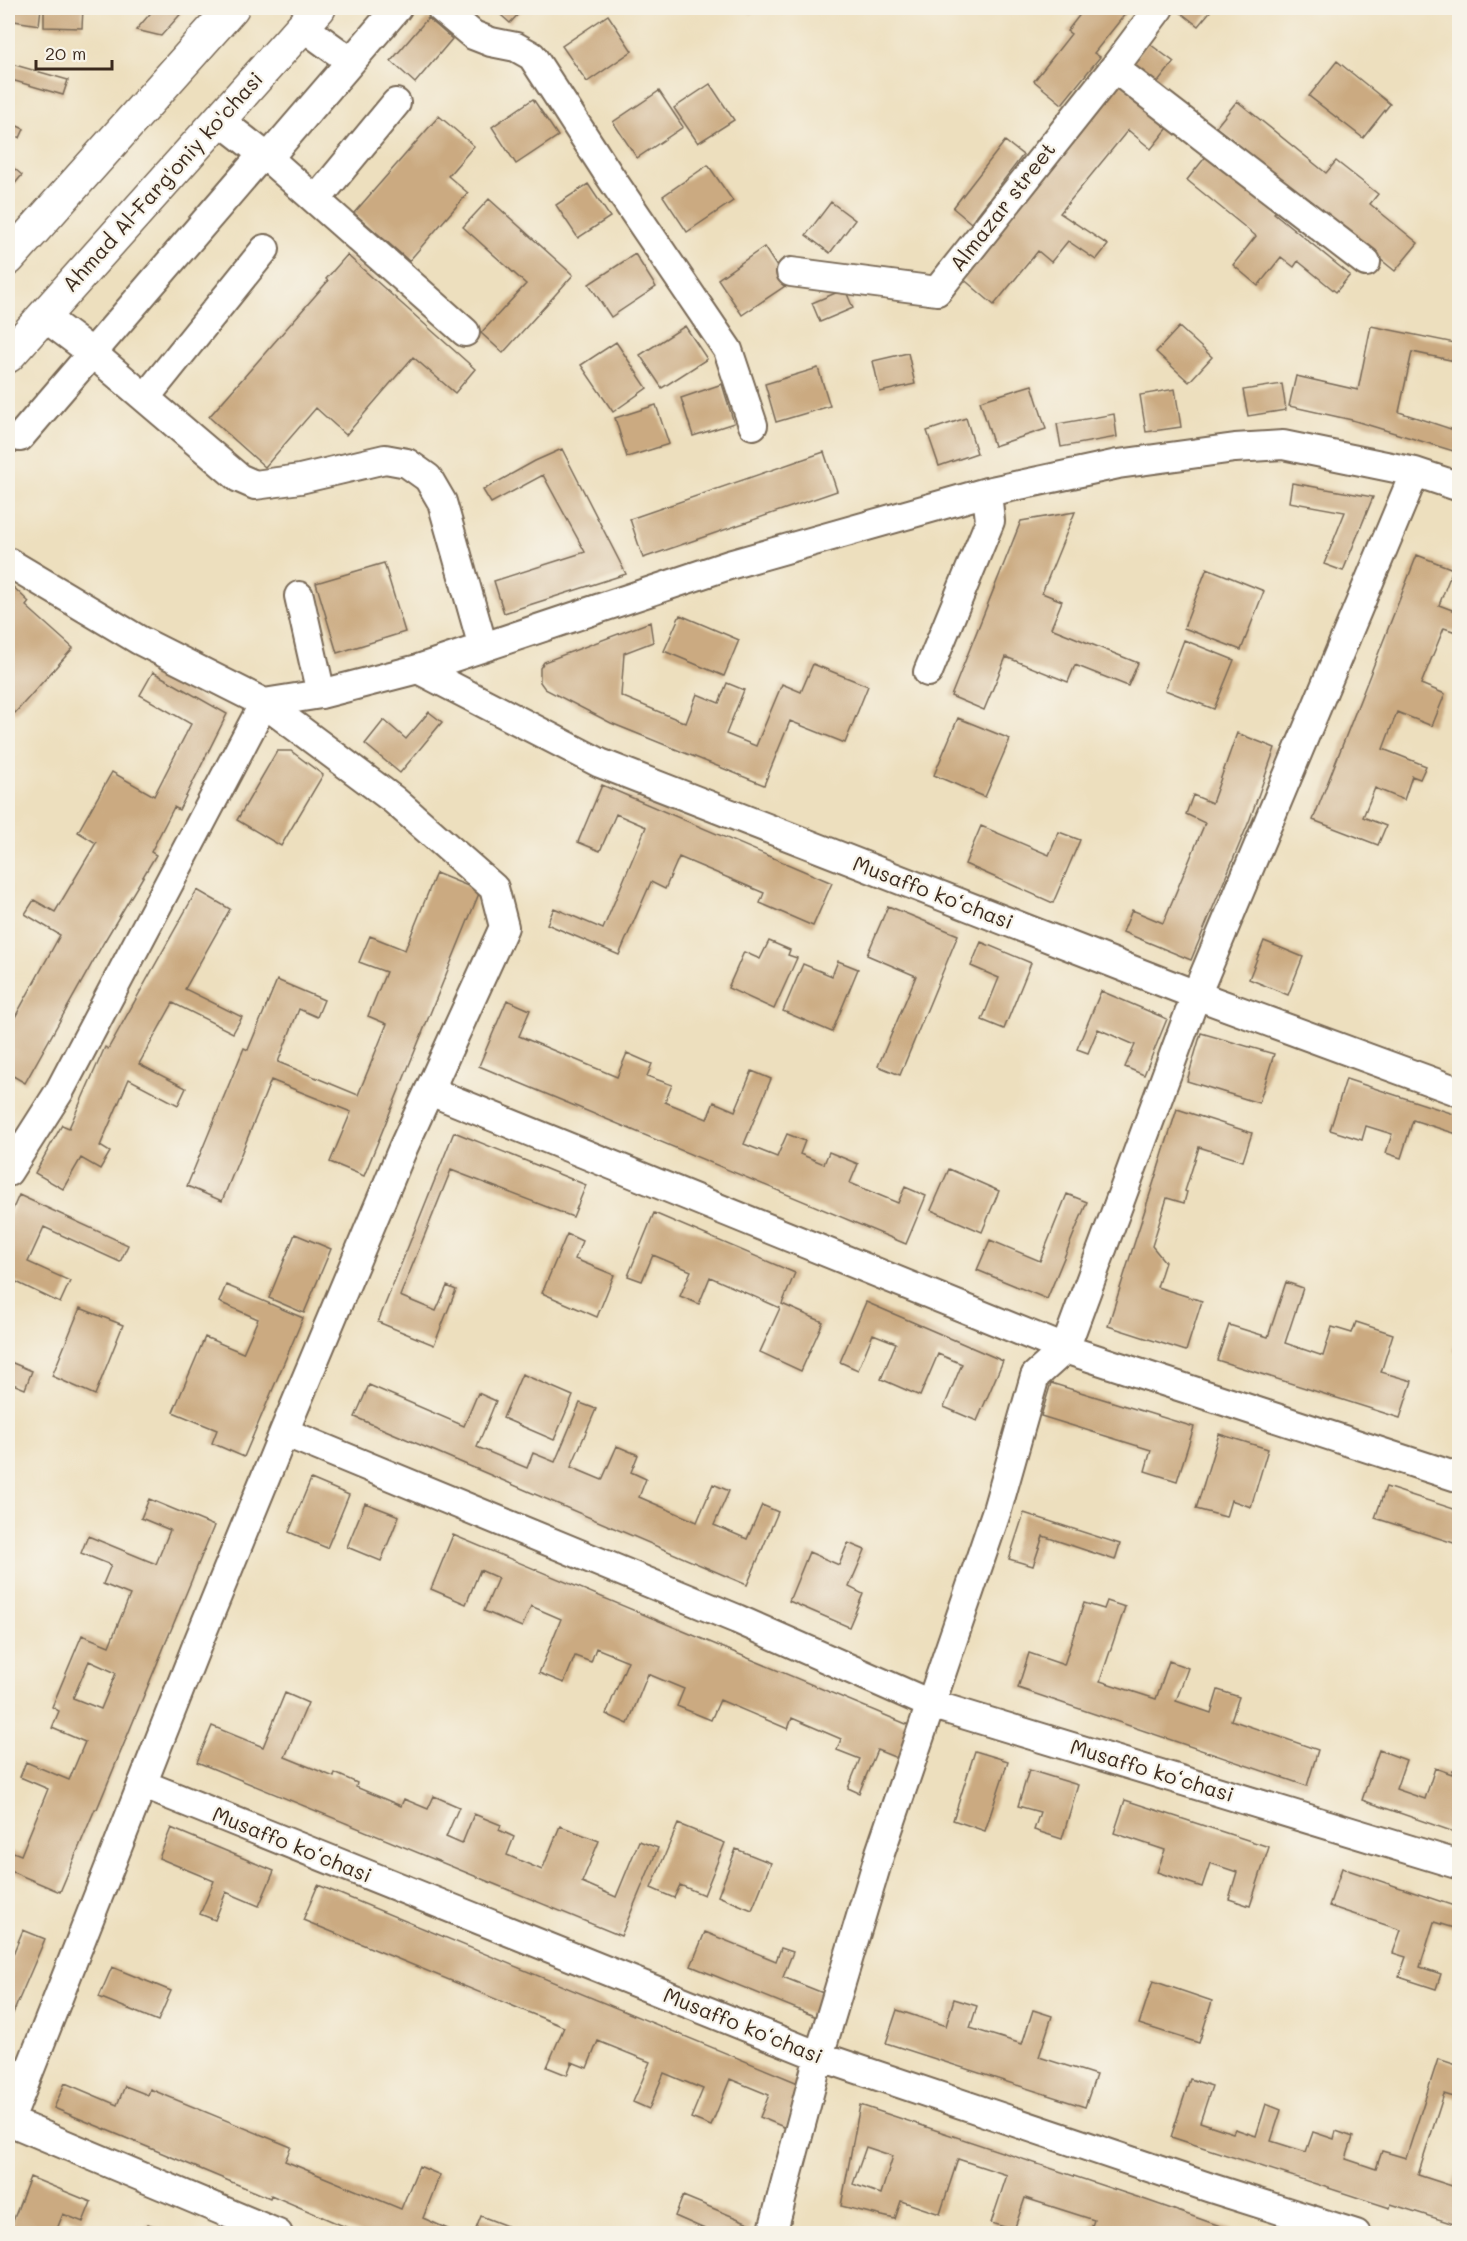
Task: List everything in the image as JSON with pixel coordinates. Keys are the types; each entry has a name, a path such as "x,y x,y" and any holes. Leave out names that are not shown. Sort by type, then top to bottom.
{"highway":[{"path":"8,259 232,8"},
{"name":"Ahmad Al-Farg'oniy ko'chasi","path":"8,356 310,17"}],"street":[{"path":"20,437 91,352 397,8"},
{"path":"441,8 473,35 491,42 516,47 532,56 609,175 728,350 753,424"},
{"name":"Almazar street","path":"791,272 937,291 1114,68 1155,9"},
{"path":"310,17 350,61"},
{"path":"1114,68 1366,262"},
{"path":"316,200 396,103"},
{"path":"219,120 266,156 465,332"},
{"path":"145,398 266,249"},
{"path":"43,316 91,352 239,478 255,485 300,479 385,459 406,463 428,478 442,502 483,647"},
{"path":"264,703 321,694 418,669 729,565 987,492 1118,464 1236,448 1283,445 1415,472 1460,487"},
{"path":"772,2234 819,2056 880,1853 997,1510 1035,1376 1065,1349 1196,995 1415,472"},
{"path":"928,672 990,521 987,492"},
{"path":"8,562 139,640 264,703 394,800 494,888 504,927 403,1148 284,1432 8,2122 278,2234"},
{"path":"299,596 321,694"},
{"name":"Musaffo koʻchasi","path":"418,669 600,763 1196,995 1460,1092"},
{"path":"8,1172 59,1092 264,703"},
{"path":"430,1091 1065,1349 1460,1478"},
{"name":"Musaffo koʻchasi","path":"284,1432 737,1619 930,1704 1460,1865"},
{"name":"Musaffo koʻchasi","path":"142,1784 819,2056 1211,2188 1356,2234"}],"building":[{"path":"8,8 41,8 39,25 8,20"},
{"path":"44,8 83,8 82,28 44,27"},
{"path":"155,8 186,8 161,36 136,30"},
{"path":"493,8 524,8 510,23"},
{"path":"747,8 761,8 751,14"},
{"path":"1085,8 1130,8 1094,53 1100,57 1062,104 1034,81 1071,34 1067,31"},
{"path":"1175,8 1213,8 1198,26"},
{"path":"608,15 632,51 587,82 562,46"},
{"path":"428,18 452,39 415,83 391,61"},
{"path":"1147,42 1174,62 1155,86 1129,66"},
{"path":"1337,61 1390,104 1363,138 1309,96"},
{"path":"8,63 68,80 63,95 8,79"},
{"path":"1119,81 1171,124 1151,149 1128,130 1060,213 1108,245 1096,260 1068,241 1051,262 1038,251 994,305 961,277"},
{"path":"710,84 734,120 698,143 674,108"},
{"path":"659,91 683,127 637,158 613,122"},
{"path":"533,99 558,136 516,164 492,127"},
{"path":"1237,101 1326,173 1336,161 1378,194 1370,204 1418,243 1395,271 1216,127"},
{"path":"439,116 474,146 448,176 468,193 409,261 354,213"},
{"path":"8,122 24,129 20,138 8,132"},
{"path":"1005,141 1023,155 971,223 953,208"},
{"path":"1207,155 1350,275 1336,292 1298,261 1294,267 1281,257 1258,286 1233,265 1256,236 1187,180"},
{"path":"10,165 22,175 8,192 8,168"},
{"path":"708,165 733,201 687,232 663,196"},
{"path":"588,184 610,217 578,238 556,205"},
{"path":"489,199 573,275 503,353 481,333 526,284 463,227"},
{"path":"831,202 855,220 830,253 806,235"},
{"path":"764,247 788,284 742,315 718,279"},
{"path":"635,254 656,287 611,317 589,284"},
{"path":"347,255 475,369 455,393 413,357 346,435 316,408 265,467 209,417 328,281 326,279"},
{"path":"845,289 853,308 820,322 812,303"},
{"path":"685,326 707,359 662,388 640,355"},
{"path":"1371,326 1460,344 1460,362 1412,352 1399,412 1460,432 1460,453 1352,420 1289,406 1296,376 1358,390"},
{"path":"1179,327 1212,357 1189,382 1156,352"},
{"path":"616,342 647,388 613,412 581,365"},
{"path":"908,353 915,384 880,392 873,361"},
{"path":"818,368 830,406 776,422 765,384"},
{"path":"722,384 734,423 693,436 681,398"},
{"path":"1282,384 1286,410 1248,416 1243,390"},
{"path":"1032,385 1046,429 994,446 980,401"},
{"path":"1175,389 1181,427 1146,432 1140,395"},
{"path":"656,405 669,444 627,457 615,418"},
{"path":"1114,414 1117,437 1061,447 1057,424"},
{"path":"966,418 977,453 939,466 927,431"},
{"path":"562,449 626,574 504,613 494,581 585,552 543,475 491,503 483,490"},
{"path":"824,452 837,491 643,558 630,519"},
{"path":"1292,483 1373,497 1343,571 1324,564 1345,512 1289,502"},
{"path":"1075,512 1042,593 1062,601 1051,628 1138,663 1128,686 1075,665 1068,682 1006,657 984,710 951,696 1021,521"},
{"path":"1417,555 1453,569 1439,605 1460,613 1460,622 1456,632 1444,628 1421,684 1445,694 1432,726 1397,712 1383,749 1426,766 1420,779 1412,776 1404,800 1375,788 1363,817 1386,826 1378,845 1313,820"},
{"path":"384,563 405,632 337,653 316,583"},
{"path":"1207,568 1264,591 1241,650 1184,628"},
{"path":"8,582 29,602 26,606 73,648 15,713 8,706"},
{"path":"680,615 739,640 724,676 664,651"},
{"path":"650,622 653,642 624,653 621,696 686,723 697,694 719,703 727,683 744,690 726,734 756,746 782,684 801,692 813,664 868,686 845,743 790,721 764,785 611,723 545,689 540,682 540,668 544,662"},
{"path":"1184,640 1234,660 1214,709 1165,690"},
{"path":"153,672 227,714 179,810 174,807 151,852 156,855 25,1083 8,1073 8,1030 60,935 25,914 34,900 55,912 96,843 78,832 112,772 154,796 191,724 140,695"},
{"path":"429,712 442,722 400,773 365,744 384,720 406,739"},
{"path":"958,718 1010,739 985,797 934,775"},
{"path":"1237,733 1275,748 1250,819 1191,960 1123,932 1132,910 1163,923 1205,823 1186,814 1193,795 1212,803"},
{"path":"277,751 291,751 323,775 281,846 237,820"},
{"path":"602,785 832,883 813,926 760,903 764,893 679,857 665,889 651,882 619,955 547,924 554,908 603,929 646,827 616,814 600,851 578,842"},
{"path":"981,826 1049,855 1059,832 1080,840 1053,903 965,864"},
{"path":"436,873 480,891 364,1176 330,1162 351,1112 271,1080 222,1201 187,1186 244,1048 248,1050 277,980 324,1000 317,1017 299,1009 278,1062 358,1095 387,1024 368,1016 386,972 359,962 370,936 405,950"},
{"path":"197,890 230,909 185,989 242,1017 233,1033 173,1003 139,1064 186,1088 178,1105 129,1079 100,1146 110,1152 100,1169 81,1158 63,1189 35,1173 62,1125 69,1128 105,1047 108,1049"},
{"path":"888,906 958,935 900,1075 878,1066 916,976 867,955"},
{"path":"769,941 790,950 788,955 797,958 774,1009 728,988 744,952 760,959"},
{"path":"1264,941 1303,957 1288,995 1249,979"},
{"path":"981,942 1031,963 1004,1029 982,1020 999,978 971,966"},
{"path":"838,961 858,969 832,1032 783,1011 803,964 832,976"},
{"path":"1101,991 1167,1019 1144,1075 1125,1067 1135,1045 1098,1029 1088,1053 1077,1049"},
{"path":"507,1000 530,1010 519,1036 617,1077 627,1053 652,1064 647,1076 672,1085 665,1102 707,1119 714,1102 735,1111 752,1071 771,1079 744,1144 777,1157 787,1134 805,1141 800,1154 824,1164 829,1152 858,1164 850,1183 898,1203 905,1187 926,1196 906,1244 479,1066"},
{"path":"1201,1033 1274,1054 1259,1103 1187,1081"},
{"path":"1346,1079 1460,1116 1460,1135 1413,1120 1401,1158 1386,1153 1392,1134 1366,1126 1362,1140 1330,1130"},
{"path":"1177,1109 1252,1133 1243,1161 1199,1147 1185,1191 1187,1192 1184,1203 1167,1198 1152,1246 1165,1262 1157,1287 1202,1301 1186,1351 1108,1326"},
{"path":"454,1132 586,1185 573,1217 451,1170 400,1296 436,1311 447,1286 456,1290 434,1345 378,1322"},
{"path":"949,1169 999,1191 982,1232 931,1210"},
{"path":"1067,1194 1087,1202 1047,1299 977,1270 990,1240 1040,1261"},
{"path":"19,1195 128,1245 120,1262 44,1227 28,1262 70,1281 60,1303 8,1278 8,1220"},
{"path":"654,1213 795,1273 782,1304 823,1322 801,1371 760,1352 780,1308 710,1277 699,1304 680,1296 691,1271 653,1255 642,1281 628,1276"},
{"path":"295,1234 331,1249 304,1313 269,1298"},
{"path":"567,1234 582,1241 575,1259 614,1275 597,1317 542,1293"},
{"path":"1286,1282 1303,1288 1285,1343 1323,1356 1332,1327 1352,1333 1356,1322 1393,1334 1381,1372 1412,1381 1400,1418 1217,1360 1229,1325 1268,1337"},
{"path":"226,1285 303,1318 244,1457 212,1443 217,1430 173,1412 205,1337 243,1353 258,1319 219,1302"},
{"path":"866,1302 1003,1361 977,1421 944,1407 962,1364 938,1354 920,1396 881,1379 896,1343 873,1334 858,1370 840,1362"},
{"path":"80,1308 123,1325 95,1395 52,1376"},
{"path":"1460,1329 1460,1353 1453,1351"},
{"path":"8,1361 32,1371 25,1389 8,1382"},
{"path":"522,1374 573,1396 554,1440 503,1418"},
{"path":"1051,1383 1194,1427 1177,1481 1145,1471 1151,1450 1041,1416"},
{"path":"369,1385 464,1426 478,1393 496,1401 477,1447 527,1468 533,1453 555,1462 580,1403 596,1409 571,1467 602,1480 617,1446 638,1455 631,1472 646,1479 639,1497 697,1522 713,1484 729,1491 714,1525 747,1539 762,1505 778,1512 747,1585 355,1417"},
{"path":"1219,1434 1268,1449 1251,1507 1231,1500 1226,1517 1196,1509"},
{"path":"311,1479 349,1495 327,1548 289,1532"},
{"path":"1386,1487 1460,1511 1460,1545 1375,1518"},
{"path":"149,1499 214,1526 97,1809 95,1809 60,1892 8,1870 8,1850 21,1855 48,1789 20,1777 26,1762 69,1780 85,1742 52,1728 59,1711 52,1707 82,1635 109,1646 130,1595 103,1584 111,1565 81,1553 88,1536 156,1564 170,1530 141,1518","holes":["89,1661 116,1673 101,1709 73,1698"]},
{"path":"365,1503 399,1516 381,1561 347,1547"},
{"path":"1024,1513 1120,1544 1115,1560 1043,1536 1033,1566 1009,1559"},
{"path":"453,1535 911,1726 897,1758 877,1750 859,1793 848,1788 860,1759 837,1750 841,1739 792,1718 788,1729 720,1700 711,1720 677,1706 684,1689 648,1674 628,1724 606,1714 628,1661 596,1648 591,1662 575,1656 564,1683 539,1673 561,1619 531,1606 522,1627 484,1611 498,1578 480,1570 466,1604 431,1589"},
{"path":"848,1543 865,1550 849,1587 863,1594 849,1627 789,1601 809,1552 839,1565"},
{"path":"1107,1601 1125,1607 1100,1681 1156,1699 1169,1661 1188,1668 1176,1701 1211,1713 1218,1690 1239,1697 1231,1720 1318,1750 1307,1786 1018,1688 1029,1653 1064,1665 1084,1603 1104,1609"},
{"path":"285,1693 308,1703 285,1757 334,1777 335,1773 357,1783 356,1787 401,1806 404,1799 428,1809 434,1796 459,1807 446,1837 462,1844 474,1814 501,1825 499,1830 514,1837 507,1855 542,1870 560,1826 599,1841 582,1882 616,1897 639,1841 658,1848 621,1936 197,1762 212,1726 263,1747"},
{"path":"1379,1750 1406,1760 1396,1789 1425,1799 1435,1768 1452,1774 1453,1770 1460,1772 1460,1834 1362,1800"},
{"path":"975,1751 1008,1761 985,1831 953,1820"},
{"path":"1029,1770 1078,1785 1062,1839 1034,1830 1040,1812 1018,1806"},
{"path":"1125,1800 1269,1847 1250,1906 1229,1899 1237,1872 1210,1863 1202,1887 1157,1872 1165,1850 1114,1833"},
{"path":"678,1824 725,1843 704,1895 680,1885 674,1898 651,1888"},
{"path":"171,1828 274,1871 259,1906 226,1892 215,1920 200,1914 214,1881 159,1858"},
{"path":"736,1849 771,1863 752,1910 718,1896"},
{"path":"1342,1868 1460,1908 1460,1930 1434,1922 1420,1967 1441,1974 1436,1989 1399,1977 1406,1957 1393,1953 1401,1930 1329,1906"},
{"path":"318,1885 803,2085 786,2128 760,2117 769,2095 730,2079 711,2126 691,2118 703,2089 664,2073 649,2109 633,2102 650,2062 598,2041 587,2068 572,2062 567,2075 547,2067 564,2027 303,1920"},
{"path":"23,1930 45,1939 8,2025 8,1966"},
{"path":"705,1932 776,1961 781,1948 793,1952 783,1977 828,1995 819,2018 691,1966"},
{"path":"112,1967 171,1991 158,2021 99,1997"},
{"path":"1153,1981 1212,2001 1199,2043 1139,2024"},
{"path":"954,1999 977,2006 970,2028 1022,2044 1033,2010 1052,2016 1039,2057 1096,2075 1085,2107 886,2043 897,2010 946,2026"},
{"path":"1438,2059 1460,2066 1460,2099 1444,2094 1418,2175 1452,2186 1460,2164 1460,2226 1391,2204 1390,2208 1171,2137 1190,2079 1212,2086 1200,2122 1233,2133 1235,2129 1256,2136 1266,2104 1281,2110 1271,2141 1306,2152 1313,2132 1334,2139 1336,2131 1353,2137 1346,2159 1376,2169 1382,2151 1406,2158"},
{"path":"65,2083 117,2105 125,2086 148,2095 150,2089 291,2147 285,2161 401,2209 419,2166 440,2175 423,2218 459,2234 362,2234 54,2108"},
{"path":"860,2105 1243,2234 1104,2234 1091,2229 1094,2220 1025,2198 1014,2230 991,2223 1007,2175 958,2159 940,2214 901,2201 895,2219 841,2206","holes":["866,2147 893,2156 881,2194 853,2184"]},
{"path":"30,2177 91,2202 83,2222 63,2214 55,2234 8,2234"},
{"path":"683,2196 751,2224 747,2234 716,2234 675,2216"},
{"path":"481,2216 507,2226 524,2234 474,2234"},
{"path":"148,2224 171,2233 171,2234 144,2234"}]}
